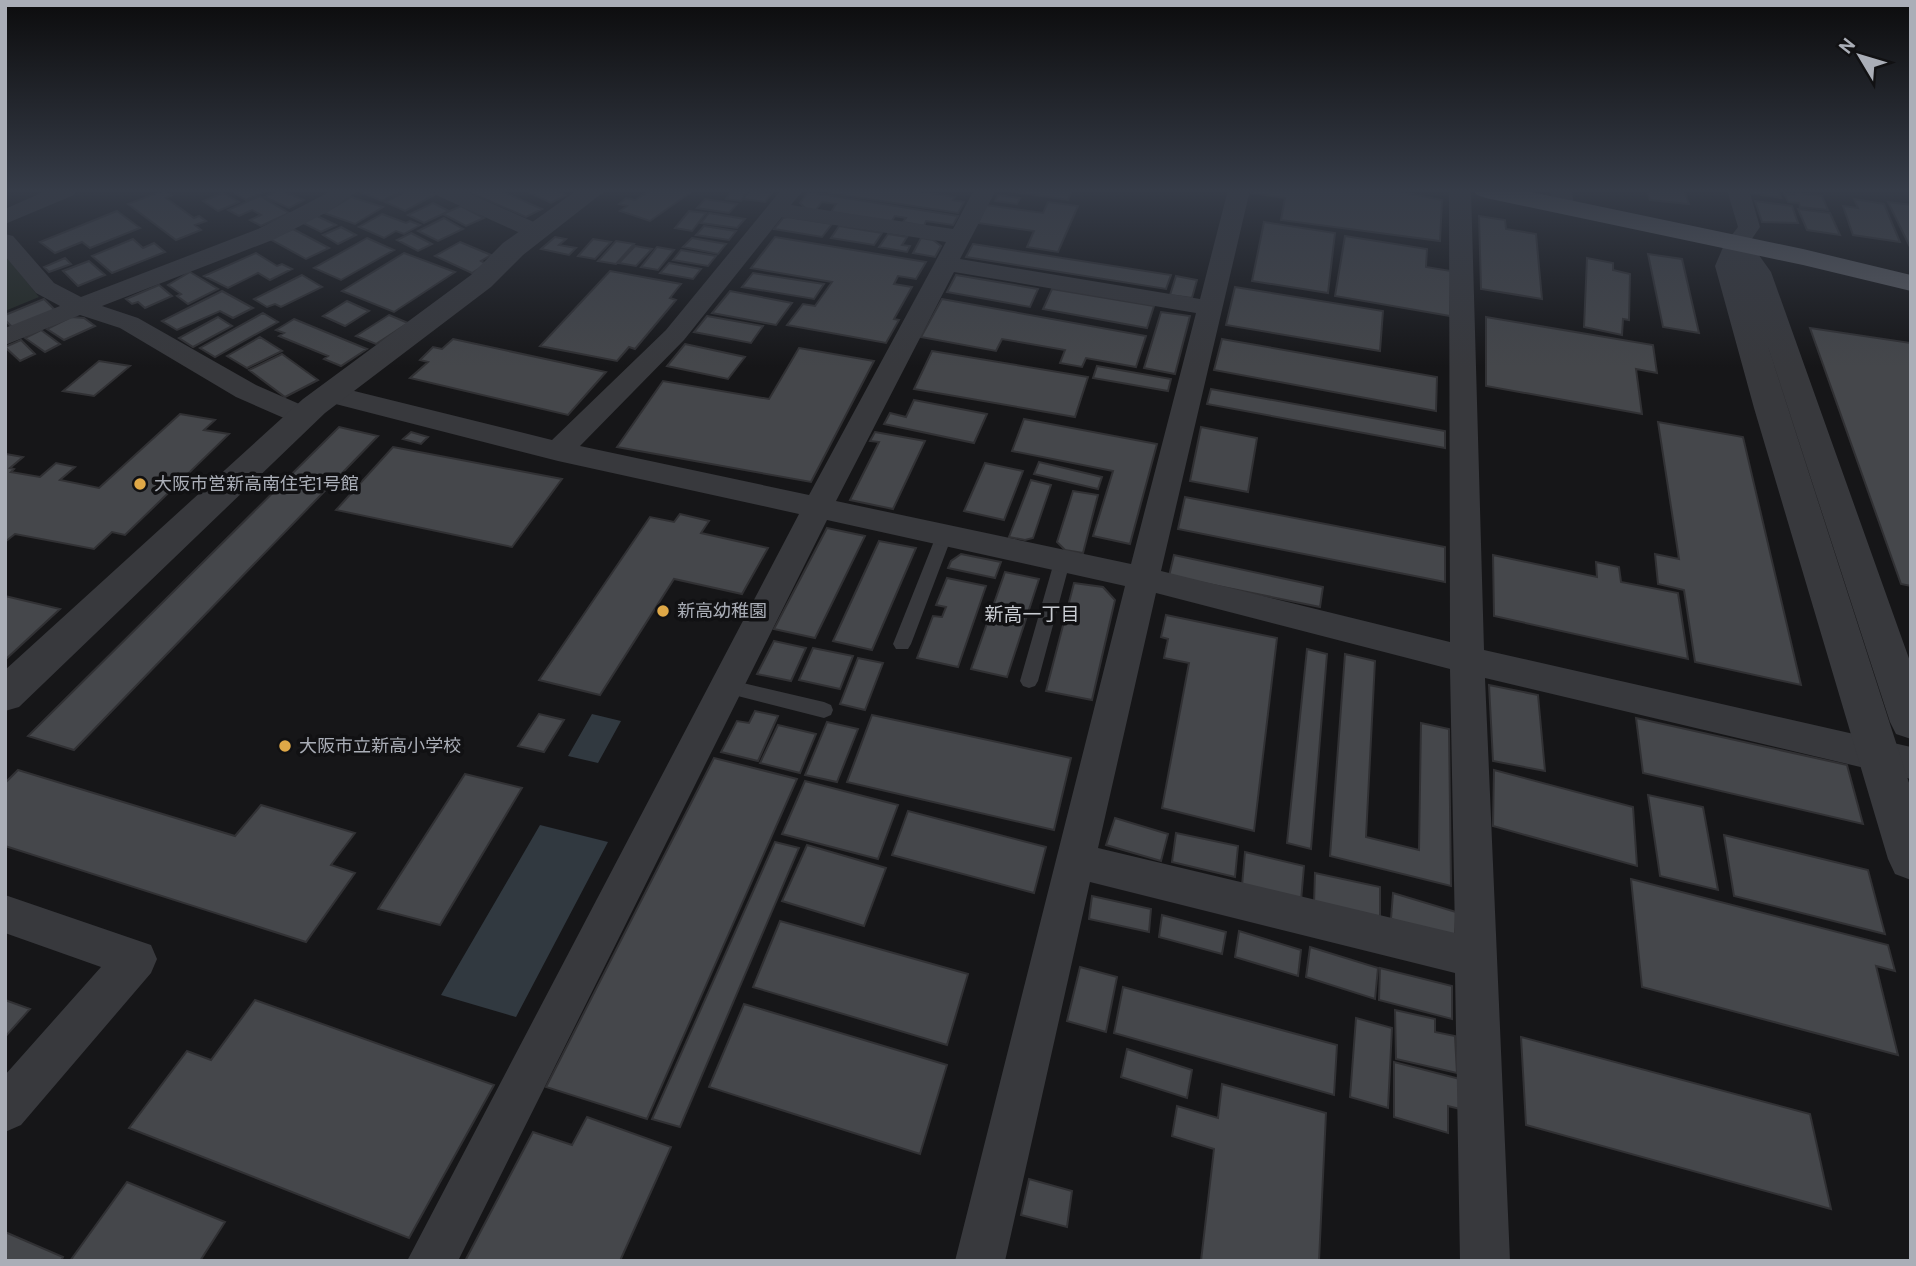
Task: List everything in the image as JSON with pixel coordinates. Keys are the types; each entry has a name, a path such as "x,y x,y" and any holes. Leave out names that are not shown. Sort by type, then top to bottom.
{"highway":[{"path":"1760,249 1911,283"}],"street":[{"path":"12,249 46,288 82,308 129,323 246,391 303,416"},
{"path":"5,337 231,249"},
{"path":"5,695 303,416 481,281 513,249"},
{"path":"558,452 675,335 744,249"},
{"path":"432,1261 817,509 955,249"},
{"path":"980,1261 1143,578 1225,249"},
{"path":"1461,249 1466,660 1485,1261"},
{"path":"1735,249 1729,266 1770,408 1895,759 1911,859"},
{"path":"1741,249 1757,272 1911,722"},
{"path":"947,264 1210,308"},
{"path":"330,394 558,452 1143,578 1466,660 1895,759"},
{"path":"1075,860 1475,958"},
{"path":"5,914 136,959 5,1109"}],"lane":[{"path":"902,644 944,536"},
{"path":"1029,681 1062,562"},
{"path":"726,686 824,710"}],"shaded area":[{"path":"5,255 39,297 5,311"},
{"path":"592,714 621,721 598,763 568,756"},
{"path":"540,825 608,842 516,1017 441,995"}],"building":[{"path":"109,249 161,249 165,252 112,273 92,256"},
{"path":"288,249 327,249 306,259"},
{"path":"347,249 394,250 341,280 314,268"},
{"path":"447,249 477,249 491,255 481,261 486,264 472,273 435,256"},
{"path":"541,249 575,249 569,255"},
{"path":"584,249 604,249 595,259 578,256"},
{"path":"609,249 629,249 616,264 598,261"},
{"path":"632,249 652,249 636,266 619,263"},
{"path":"655,249 674,250 658,270 641,267"},
{"path":"693,249 722,249 718,254"},
{"path":"766,249 848,249 926,262 916,279 898,276 894,284 912,287 894,319 899,320 886,343 787,325 803,304 815,306 832,282 751,268"},
{"path":"915,249 939,249 935,257 913,253"},
{"path":"970,249 1005,249 1171,275 1166,289 966,257"},
{"path":"1258,249 1333,249 1328,293 1252,281"},
{"path":"1343,249 1427,249 1426,267 1451,271 1450,316 1335,296"},
{"path":"1480,249 1537,249 1542,299 1481,289"},
{"path":"681,250 716,256 708,266 673,260"},
{"path":"256,253 277,266 282,264 292,269 270,280 258,273 228,288 204,276"},
{"path":"404,253 455,272 394,312 342,291"},
{"path":"1648,254 1682,259 1699,333 1663,327"},
{"path":"65,258 71,264 49,272 44,267"},
{"path":"1587,258 1613,263 1613,270 1630,274 1629,320 1623,319 1622,335 1584,327"},
{"path":"89,261 105,275 78,286 63,271"},
{"path":"669,263 701,269 693,279 660,273"},
{"path":"610,271 681,284 670,298 676,300 635,349 629,347 617,361 540,346"},
{"path":"190,272 218,289 188,304 177,296 181,294 168,285"},
{"path":"753,273 824,284 814,299 742,287"},
{"path":"302,275 322,287 281,307 275,304 267,307 254,299"},
{"path":"956,275 1038,289 1030,307 947,292"},
{"path":"1176,276 1197,280 1192,298 1170,295"},
{"path":"159,285 172,296 145,308 138,302 132,304 126,299"},
{"path":"1235,287 1383,311 1380,351 1226,325"},
{"path":"1052,289 1154,306 1147,328 1043,309"},
{"path":"222,291 253,308 233,318 220,311 177,330 162,321"},
{"path":"730,291 792,303 776,325 712,313"},
{"path":"44,299 57,312 14,329 5,320 5,315"},
{"path":"942,299 1146,336 1136,367 1086,358 1082,367 1060,363 1065,350 1002,339 996,351 921,337"},
{"path":"347,301 369,311 345,326 323,316"},
{"path":"1161,312 1190,316 1175,374 1144,368"},
{"path":"263,313 278,322 215,357 200,348"},
{"path":"389,315 408,323 376,344 356,336"},
{"path":"707,316 763,326 751,343 694,332"},
{"path":"71,317 84,318 95,326 64,340 47,329"},
{"path":"218,317 232,326 193,347 179,338"},
{"path":"1486,317 1653,345 1657,373 1636,369 1642,414 1486,386"},
{"path":"294,319 367,349 341,366 324,359 328,356 279,336 284,333 276,330"},
{"path":"1810,328 1911,343 1911,586 1901,584"},
{"path":"41,330 60,344 45,352 25,338"},
{"path":"260,337 282,351 247,368 227,356"},
{"path":"453,339 606,372 568,415 410,378 428,362 420,360 433,347 442,349"},
{"path":"1222,339 1437,377 1436,411 1214,370"},
{"path":"21,340 35,354 20,361 5,347"},
{"path":"685,344 745,357 728,379 667,366"},
{"path":"799,348 874,361 811,482 617,447 663,381 769,399"},
{"path":"932,351 1088,377 1075,417 914,389"},
{"path":"282,354 318,380 285,397 249,370"},
{"path":"99,361 130,366 94,396 63,391"},
{"path":"1097,366 1171,379 1168,391 1093,378"},
{"path":"1211,389 1445,431 1445,448 1207,404"},
{"path":"914,400 987,414 974,443 884,424 890,413 906,417"},
{"name":"大阪市営新高南住宅1号館","path":"180,414 215,420 204,430 229,434 125,535 112,532 94,549 15,534 5,542 6,454 23,457 10,468 14,469 11,472 40,477 56,463 75,467 60,480 99,488"},
{"path":"1024,419 1157,444 1130,544 1093,536 1113,471 1012,451"},
{"path":"1658,422 1743,437 1801,685 1695,662 1684,590 1658,584 1655,554 1679,559"},
{"path":"339,427 378,436 74,750 28,736"},
{"path":"1201,427 1257,438 1248,492 1190,481"},
{"path":"411,432 428,437 421,444 403,439"},
{"path":"875,432 925,441 893,509 850,500 879,442 870,441"},
{"path":"393,447 562,479 512,547 336,510"},
{"path":"1039,462 1102,477 1098,489 1034,474"},
{"path":"985,463 1023,471 1004,520 964,511"},
{"path":"1031,480 1051,485 1033,538 1025,540 1009,537"},
{"path":"1073,491 1098,495 1083,553 1065,550 1057,542"},
{"path":"1185,497 1445,547 1445,582 1178,529"},
{"path":"680,514 709,521 701,533 768,548 742,594 674,579 600,695 539,680 650,517 674,522"},
{"path":"827,528 865,536 815,638 774,629"},
{"path":"879,541 916,548 872,650 833,641"},
{"path":"961,554 1001,562 995,578 948,568 951,561"},
{"path":"1174,555 1323,587 1320,607 1169,576"},
{"path":"1493,555 1597,577 1596,562 1619,567 1621,582 1678,593 1688,659 1494,616"},
{"path":"1005,572 1039,579 1007,677 971,669"},
{"path":"947,578 986,586 958,667 917,658 933,616 942,617 946,607 936,605"},
{"path":"1074,583 1103,587 1115,600 1092,700 1046,691"},
{"path":"5,596 60,609 5,660"},
{"path":"1166,615 1277,638 1254,831 1162,808 1189,663 1164,658 1168,639 1161,637"},
{"path":"774,641 806,648 791,681 757,674"},
{"path":"813,648 853,656 840,689 799,680"},
{"path":"1307,649 1327,654 1311,849 1287,843"},
{"path":"1345,654 1375,661 1366,837 1419,850 1421,723 1449,729 1451,886 1330,856"},
{"path":"858,658 883,663 865,710 840,704"},
{"path":"1489,685 1538,695 1545,771 1493,761"},
{"path":"755,711 778,716 758,761 721,752 737,721 749,723"},
{"path":"539,714 564,720 544,752 518,746"},
{"path":"872,715 1071,758 1054,830 847,782"},
{"path":"1636,718 1847,765 1863,824 1643,773"},
{"path":"827,722 858,729 837,782 805,775"},
{"path":"778,725 816,734 800,773 760,763"},
{"path":"714,758 797,779 647,1119 546,1087"},
{"path":"18,770 235,836 261,805 355,833 331,865 355,873 306,942 5,846 5,783"},
{"path":"1494,770 1633,807 1637,866 1493,826"},
{"path":"465,774 522,788 440,925 378,909"},
{"path":"805,781 898,805 878,859 782,834"},
{"path":"1648,795 1703,807 1718,890 1660,876"},
{"path":"908,811 1046,847 1034,893 892,855"},
{"path":"1115,818 1168,834 1161,861 1106,845"},
{"path":"1176,833 1238,846 1235,877 1172,862"},
{"path":"1724,835 1868,870 1885,934 1734,896"},
{"path":"775,842 799,848 680,1127 652,1119"},
{"path":"807,845 886,868 864,926 782,901"},
{"path":"1245,852 1304,866 1301,901 1242,886"},
{"path":"1315,873 1380,887 1380,919 1314,904"},
{"path":"1631,879 1888,945 1895,971 1876,966 1898,1055 1642,987"},
{"path":"1393,893 1456,912 1455,939 1391,919"},
{"path":"1092,896 1151,909 1149,932 1089,919"},
{"path":"1162,915 1226,932 1222,954 1159,937"},
{"path":"780,921 968,974 947,1045 753,987"},
{"path":"1239,931 1301,950 1298,976 1235,957"},
{"path":"1310,947 1378,968 1375,999 1306,977"},
{"path":"1080,967 1117,977 1106,1032 1067,1021"},
{"path":"1380,968 1452,986 1452,1019 1379,1000"},
{"path":"1123,987 1337,1045 1334,1095 1114,1033"},
{"path":"5,1000 30,1009 5,1037"},
{"path":"255,1000 494,1085 409,1238 129,1128 187,1051 211,1060"},
{"path":"744,1004 947,1065 920,1154 709,1087"},
{"path":"1395,1010 1435,1019 1435,1032 1455,1036 1457,1073 1396,1059"},
{"path":"1356,1018 1392,1028 1388,1108 1350,1097"},
{"path":"1521,1037 1810,1114 1831,1209 1526,1125"},
{"path":"1127,1049 1192,1070 1187,1098 1121,1077"},
{"path":"1394,1062 1460,1079 1460,1109 1448,1106 1448,1133 1394,1117"},
{"path":"1222,1084 1326,1113 1319,1261 1201,1261 1214,1149 1172,1136 1177,1106 1218,1118"},
{"path":"587,1117 671,1147 620,1261 465,1261 533,1132 572,1145"},
{"path":"1029,1179 1072,1191 1067,1227 1021,1215"},
{"path":"127,1182 225,1222 200,1261 70,1261"},
{"path":"5,1232 63,1257 61,1261 5,1261"}],"place":[{"name":"大阪市営新高南住宅1号館","path":"140,484"},
{"name":"新高幼稚園","path":"663,611"},
{"name":"大阪市立新高小学校","path":"285,746"}],"district":[{"name":"新高一丁目","path":"1032,614"}]}
